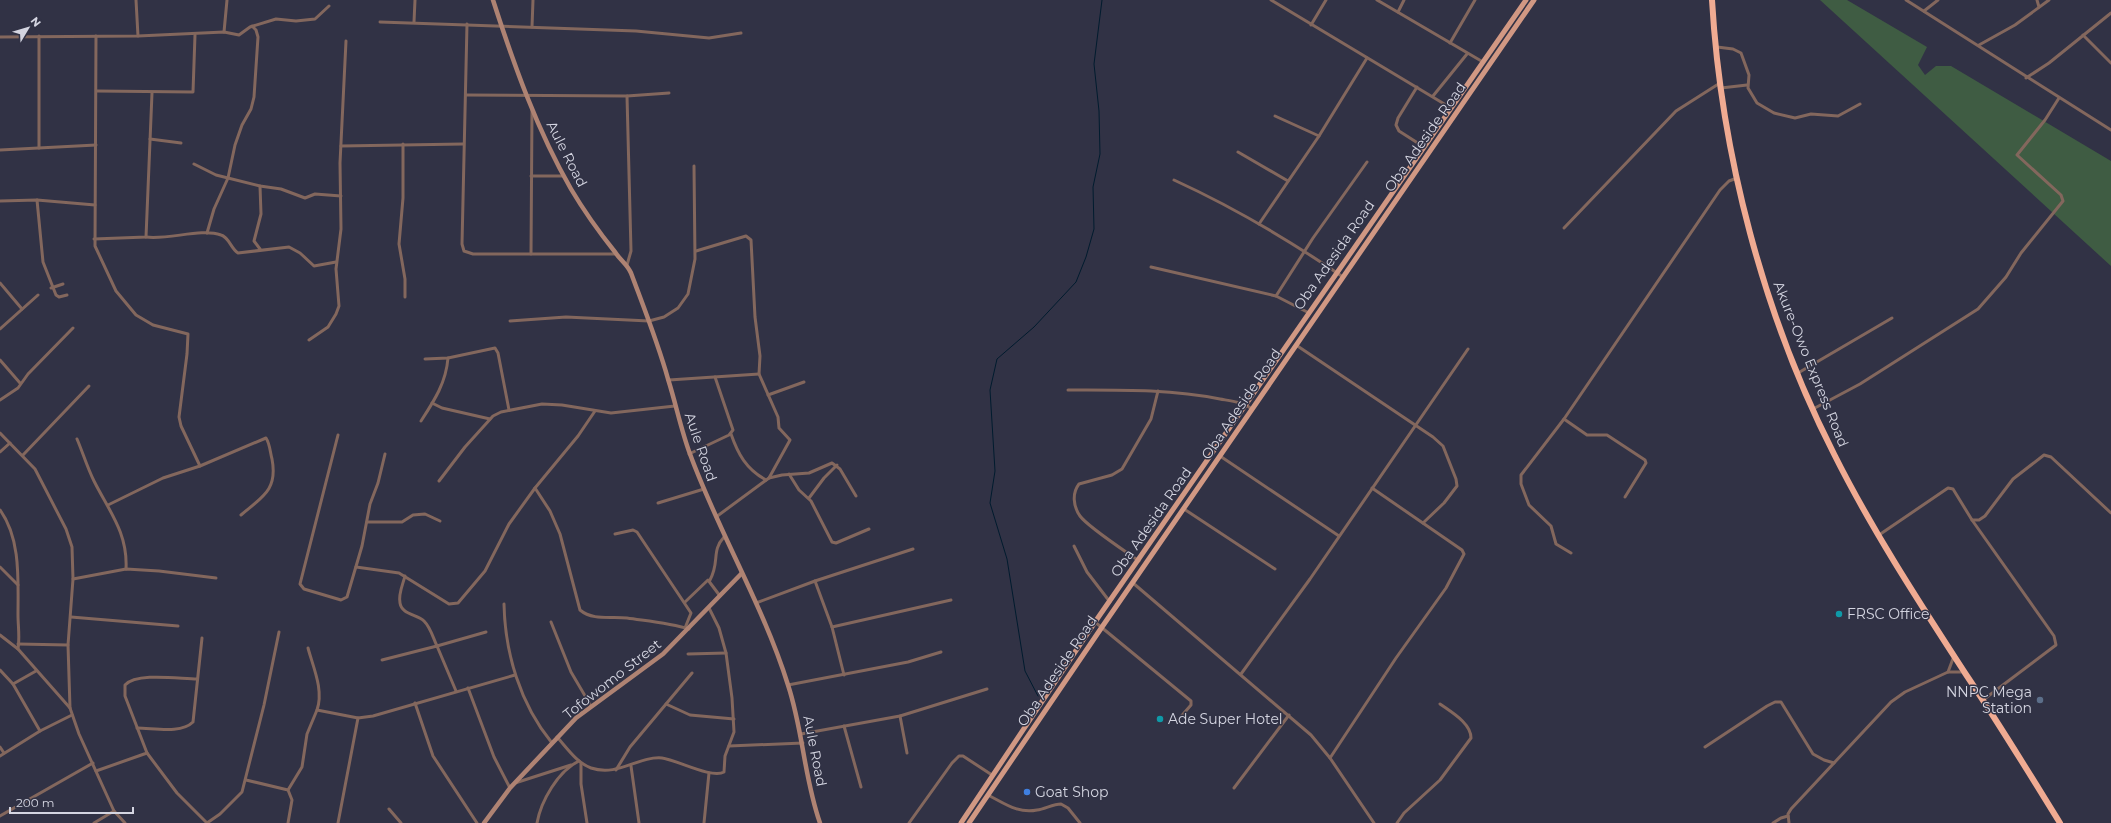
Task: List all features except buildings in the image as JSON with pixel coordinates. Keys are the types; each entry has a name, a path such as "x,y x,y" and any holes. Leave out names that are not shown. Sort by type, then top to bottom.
{"highway":[{"name":"Akure-Owo Express Road","path":"1712,0 1720,86 1737,178 1766,290 1813,409 1834,454 1879,535 2060,823"}],"main road":[{"name":"Oba Adesida Road","path":"961,823 1095,622 1526,0"},
{"name":"Oba Adeside Road","path":"969,823 1102,626 1534,0"},
{"path":"1403,178 1408,182"},
{"path":"1006,754 1012,758"}],"street":[{"path":"136,0 138,36"},
{"path":"224,32 227,0"},
{"path":"414,22 415,0"},
{"name":"Aule Road","path":"493,0 525,95 564,176 616,254 627,265 649,321 669,380 689,454 724,537 756,603 788,685 803,743 809,783 820,823"},
{"path":"532,27 533,0"},
{"path":"1271,0 1451,108"},
{"path":"1311,25 1326,0"},
{"path":"1378,0 1467,54 1483,62"},
{"path":"1398,12 1404,0"},
{"path":"1450,43 1475,0"},
{"path":"1906,0 1979,45 2026,78 2111,130"},
{"path":"1924,11 1938,0"},
{"path":"2037,0 2039,7"},
{"path":"1979,45 2015,25 2049,0"},
{"path":"0,37 138,36 224,32 239,36 252,26 279,19 293,21 315,19 329,6"},
{"path":"2026,78 2049,63 2111,14"},
{"path":"380,22 636,31 709,38 741,33"},
{"path":"467,24 466,94 463,144 462,244 464,251 473,254 616,254"},
{"path":"207,233 214,209 228,178 235,145 243,121 251,109 254,97 258,37 256,30 252,26"},
{"path":"97,91 152,93 193,92 195,34"},
{"path":"2083,35 2111,63"},
{"path":"39,36 39,148"},
{"path":"96,36 97,91 94,239 98,254 116,291 136,315 153,325 188,334 179,417 181,426 200,466"},
{"path":"309,340 328,327 336,314 339,300 336,282 336,262 341,229 341,146 346,41"},
{"path":"1717,47 1734,49 1741,53 1749,75 1747,86 1757,103 1774,113 1795,118 1811,114 1838,116 1860,104"},
{"path":"1432,96 1467,54"},
{"path":"1259,224 1319,136 1367,58"},
{"path":"1564,228 1676,111 1720,86 1747,86"},
{"path":"1417,87 1398,118 1396,125 1399,131 1424,147"},
{"path":"146,237 152,93"},
{"path":"466,94 628,96 669,93"},
{"path":"627,265 630,251 628,96"},
{"path":"1813,409 1860,384 1961,321 1978,309 1999,286 2021,253 2063,201 2061,194 2017,155 2059,98"},
{"path":"531,254 532,108"},
{"path":"1275,116 1319,136"},
{"path":"150,139 181,143"},
{"path":"403,144 403,198 399,244 405,279 405,297"},
{"path":"341,146 463,144"},
{"path":"0,150 96,145"},
{"path":"1238,152 1288,181"},
{"path":"1276,296 1304,252 1367,162"},
{"path":"194,164 212,173 228,178 260,186 281,189 305,198 315,194 341,196"},
{"path":"510,322 566,317 649,321 668,315 684,302 693,276 696,251 694,166"},
{"path":"532,176 564,176"},
{"path":"1572,553 1557,546 1553,539 1551,526 1543,518 1531,510 1525,499 1521,478 1564,419 1720,190 1729,181 1737,178"},
{"path":"1174,180 1208,196 1259,224 1343,277"},
{"path":"260,186 261,214 254,241 260,250"},
{"path":"0,201 37,200 95,204"},
{"path":"37,200 43,262 52,288 58,297 67,295"},
{"path":"94,239 157,238 207,233 224,236 238,253 289,247 300,253 316,266 336,262"},
{"path":"696,251 746,236 751,240 755,317 760,356 759,374 778,417 779,428 790,440 767,479 716,517"},
{"path":"1151,267 1276,296 1309,312"},
{"path":"0,283 22,309"},
{"path":"52,288 63,284"},
{"path":"0,329 38,295"},
{"path":"1798,373 1892,318"},
{"path":"0,400 18,388 20,382 73,328"},
{"path":"1297,343 1443,446 1458,484 1444,503 1424,524"},
{"path":"425,359 448,358 495,348 498,353 509,410"},
{"path":"1241,674 1339,536 1468,349"},
{"path":"421,421 445,378 448,358"},
{"path":"0,360 20,382"},
{"path":"669,380 759,374"},
{"path":"715,377 732,424 733,430 731,434 736,449 746,466 755,474 767,479 789,474 809,473 832,463 837,465 856,496"},
{"path":"768,396 804,382"},
{"path":"23,455 89,386"},
{"path":"1068,390 1158,390 1246,404 1252,409"},
{"path":"1139,560 1082,519 1074,503 1074,494 1079,484 1112,475 1122,469 1151,419 1158,390"},
{"path":"432,403 442,408 490,419"},
{"path":"439,481 465,447 490,419 497,414 509,410 542,404 553,404 595,412 621,413 675,406"},
{"path":"356,567 391,571 405,576 449,604 458,603 485,571 509,524 535,488 578,436 595,412"},
{"path":"1564,419 1587,435 1608,436 1645,460 1646,463 1626,497"},
{"path":"0,433 23,455 44,484 66,529 72,547 73,579 68,645 70,708 114,811 125,823"},
{"path":"338,434 312,532 300,586 304,589 344,600 347,597 385,454"},
{"path":"689,454 731,434"},
{"path":"77,438 94,480 119,526 126,560 126,569"},
{"path":"108,505 163,478 200,466 264,438 267,439 273,468 273,482 267,493 241,515"},
{"path":"0,452 10,443"},
{"path":"1972,520 1979,520 1985,516 2013,479 2032,463 2046,455 2051,457 2111,513"},
{"path":"1220,456 1339,536"},
{"path":"809,498 824,478 837,465"},
{"path":"789,474 799,490 809,498 834,543 869,529"},
{"path":"535,488 550,511 560,534 580,610 588,616 629,618 687,629 691,614 685,602 636,530 615,534"},
{"path":"1330,758 1396,658 1446,588 1464,554 1462,550 1372,488"},
{"path":"1879,535 1948,488 1953,489 1972,520 2057,641 2056,645 1982,700"},
{"path":"658,503 704,489"},
{"path":"1184,509 1275,568"},
{"path":"0,510 10,527 16,547 18,585 18,646"},
{"path":"367,522 402,522 419,514 430,516 440,521"},
{"path":"685,602 704,583 710,580 716,569 716,549 724,537"},
{"path":"1074,546 1087,572 1110,602"},
{"path":"756,603 815,581 913,549"},
{"path":"0,567 18,585"},
{"path":"73,579 126,569 216,578"},
{"name":"Tofowomo Street","path":"484,823 510,788 557,737 591,706 642,671 673,646 687,629 741,574"},
{"path":"405,576 400,595 400,605 406,612 425,622 430,630 456,691"},
{"path":"710,580 720,596"},
{"path":"815,581 832,627 844,675"},
{"path":"1133,582 1311,735 1330,758 1374,823"},
{"path":"832,627 951,600"},
{"path":"504,604 507,645 515,674 534,717 552,742"},
{"path":"557,737 580,762 592,768 616,770 660,758 675,761 709,773 718,774 724,772 724,756 733,738 734,719 726,653 719,628 709,608"},
{"path":"71,617 178,626"},
{"path":"551,622 574,677 591,706"},
{"path":"1095,622 1102,626 1191,701 1191,705 1178,720"},
{"path":"197,680 140,678 129,681 125,685 125,696 148,753 177,793 207,823 242,792 246,780 249,758 264,705 279,632"},
{"path":"382,660 486,632"},
{"path":"0,635 18,646 36,671 70,708"},
{"path":"137,728 177,729 189,726 195,716 197,680 202,638"},
{"path":"18,646 68,645"},
{"path":"288,790 302,767 307,734 319,702 319,690 308,648"},
{"path":"788,685 908,662 942,652"},
{"path":"688,654 726,653"},
{"path":"1948,672 1954,656"},
{"path":"0,670 13,684 40,731"},
{"path":"13,684 36,671"},
{"path":"1789,823 1788,816 1791,809 1891,702 1905,692 1948,672 1965,672"},
{"path":"616,770 630,747 692,673"},
{"path":"317,710 358,718 373,716 515,674"},
{"path":"468,688 494,757 510,788"},
{"path":"801,734 900,716 987,689"},
{"path":"1705,747 1767,706 1775,702 1780,702 1813,754 1834,763"},
{"path":"415,704 433,756 477,823"},
{"path":"666,704 690,715 734,719"},
{"path":"1397,823 1404,814 1440,780 1471,738 1469,728 1459,718 1440,704"},
{"path":"0,756 40,731 72,715"},
{"path":"1234,788 1289,715"},
{"path":"900,716 907,753"},
{"path":"338,823 358,718"},
{"path":"844,726 861,787"},
{"path":"729,746 803,743"},
{"path":"0,747 4,753"},
{"path":"96,771 148,753"},
{"path":"909,823 960,756 963,756 992,775"},
{"path":"515,783 580,762"},
{"path":"580,762 581,784 587,823"},
{"path":"0,816 93,763"},
{"path":"537,823 542,805 571,765"},
{"path":"631,766 639,823"},
{"path":"704,823 709,773"},
{"path":"246,780 288,790"},
{"path":"288,790 292,800 288,823"},
{"path":"988,795 1015,809 1023,811 1037,810 1061,804 1068,808 1080,823"},
{"path":"389,808 401,823"},
{"path":"94,823 114,811"},
{"path":"1773,823 1780,818 1788,816"}],"green space":[{"path":"1820,0 1847,0 1927,47 1918,65 1925,75 1936,66 1951,66 2111,161 2111,266"}],"waterway":[{"path":"1038,696 1025,671 1007,559 990,503 995,471 990,390 997,359 1034,327 1076,282 1086,257 1094,229 1093,187 1100,154 1099,111 1094,64 1102,0"}],"place":[{"name":"FRSC Office","path":"1839,614"},
{"name":"NNPC Mega Station","path":"2040,700"},
{"name":"Ade Super Hotel","path":"1160,719"},
{"name":"Goat Shop","path":"1027,792"}]}
